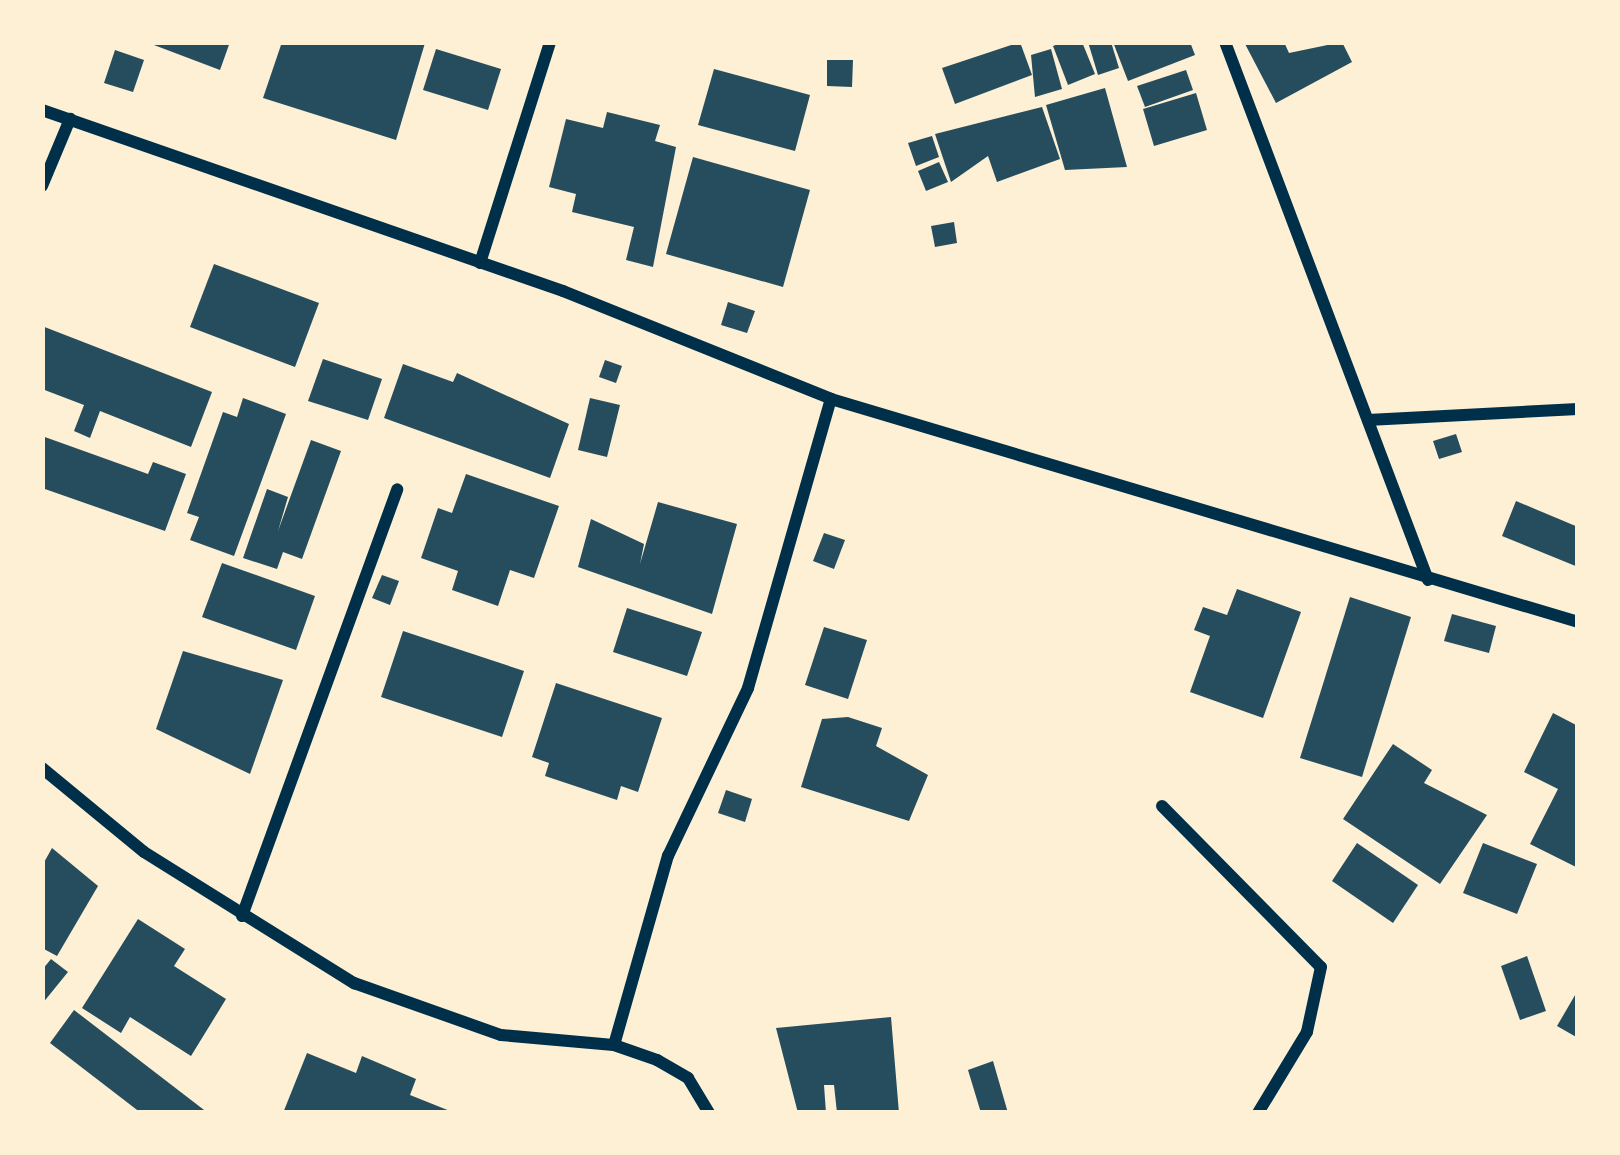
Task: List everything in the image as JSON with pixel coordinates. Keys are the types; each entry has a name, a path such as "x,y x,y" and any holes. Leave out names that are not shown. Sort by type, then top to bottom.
{"street":[{"path":"479,263 550,42"},
{"path":"1225,42 1428,580"},
{"path":"42,110 479,263 831,399 1578,622"},
{"path":"42,186 70,119"},
{"path":"614,1045 668,856 748,688 831,399"},
{"path":"1368,420 1578,409"},
{"path":"242,916 397,489"},
{"path":"42,768 82,809 353,983 501,1036 614,1045 688,1078 710,1113"},
{"path":"1162,806 1321,967 1307,1032 1258,1113"}],"building":[{"path":"146,42 230,42 220,70"},
{"path":"282,42 425,43 396,140 263,98"},
{"path":"1020,42 1032,75 955,104 942,68"},
{"path":"1082,42 1095,74 1068,85 1053,46"},
{"path":"1088,42 1111,42 1119,68 1098,75"},
{"path":"1113,42 1190,42 1195,55 1128,81"},
{"path":"1244,42 1284,42 1289,53 1342,42 1352,62 1276,103"},
{"path":"436,49 501,69 488,110 423,90"},
{"path":"1051,49 1062,89 1035,97 1031,55"},
{"path":"115,50 144,60 133,92 104,83"},
{"path":"827,60 853,60 852,87 827,86"},
{"path":"714,69 810,95 795,151 698,125"},
{"path":"1186,70 1193,90 1145,107 1137,86"},
{"path":"1105,88 1127,167 1065,170 1046,105"},
{"path":"1196,93 1207,130 1154,146 1143,109"},
{"path":"1042,107 1060,159 997,182 988,156 951,182 935,134"},
{"path":"607,112 660,125 655,141 676,147 653,267 626,260 634,227 572,212 576,194 549,187 566,119 603,128"},
{"path":"932,136 939,157 916,166 908,143"},
{"path":"693,157 810,190 783,287 666,254"},
{"path":"939,162 948,182 926,191 918,171"},
{"path":"954,222 957,243 935,247 931,226"},
{"path":"214,264 319,303 295,367 190,327"},
{"path":"728,302 755,311 747,333 721,325"},
{"path":"42,326 212,392 191,447 100,411 90,438 74,431 84,405 42,389"},
{"path":"323,359 382,379 368,420 308,401"},
{"path":"605,360 622,366 616,383 599,377"},
{"path":"403,364 453,382 457,373 569,424 550,478 384,418"},
{"path":"243,398 286,414 234,556 190,540 199,517 187,513 223,412 237,417"},
{"path":"590,398 620,405 607,457 578,450"},
{"path":"1456,434 1462,452 1439,459 1433,441"},
{"path":"42,436 148,474 153,462 186,474 165,531 42,488"},
{"path":"311,440 341,451 302,559 283,552 277,569 243,558 267,489 288,497 278,531"},
{"path":"466,474 559,506 534,578 510,570 498,606 452,590 458,571 421,558 438,508 452,513"},
{"path":"1516,501 1578,527 1578,567 1502,536"},
{"path":"658,502 737,524 712,614 578,567 591,519 644,544 640,564"},
{"path":"824,533 845,540 834,569 813,561"},
{"path":"222,563 315,596 296,650 202,617"},
{"path":"382,575 399,581 390,605 372,598"},
{"path":"1237,589 1301,612 1263,718 1190,692 1210,636 1194,630 1203,607 1227,615"},
{"path":"1350,597 1411,617 1362,777 1300,758"},
{"path":"627,608 702,632 687,676 613,652"},
{"path":"1452,614 1496,626 1489,653 1444,641"},
{"path":"824,627 867,640 848,699 805,685"},
{"path":"403,631 524,671 502,737 381,697"},
{"path":"183,651 283,680 250,774 156,729"},
{"path":"556,683 662,718 638,792 621,786 617,800 545,776 549,763 532,757"},
{"path":"1553,713 1578,726 1578,868 1530,844 1558,789 1524,772"},
{"path":"848,717 882,728 876,746 928,775 909,821 801,787 822,719"},
{"path":"1393,744 1432,770 1424,783 1487,815 1440,884 1343,819"},
{"path":"726,790 752,799 745,822 718,813"},
{"path":"1357,843 1418,885 1393,923 1332,881"},
{"path":"1483,843 1537,864 1517,914 1463,893"},
{"path":"52,848 98,886 57,956 42,948 42,866"},
{"path":"138,919 185,949 174,966 226,999 191,1056 130,1017 121,1033 82,1008"},
{"path":"1527,956 1546,1011 1520,1020 1501,966"},
{"path":"51,959 68,972 42,1004 42,970"},
{"path":"1578,990 1578,1038 1557,1026"},
{"path":"74,1010 208,1113 141,1113 50,1043"},
{"path":"891,1017 899,1113 837,1113 834,1085 824,1085 826,1113 798,1113 776,1028"},
{"path":"307,1053 356,1073 362,1056 416,1079 410,1095 455,1113 283,1113"},
{"path":"993,1061 1008,1113 981,1113 968,1070"}]}
